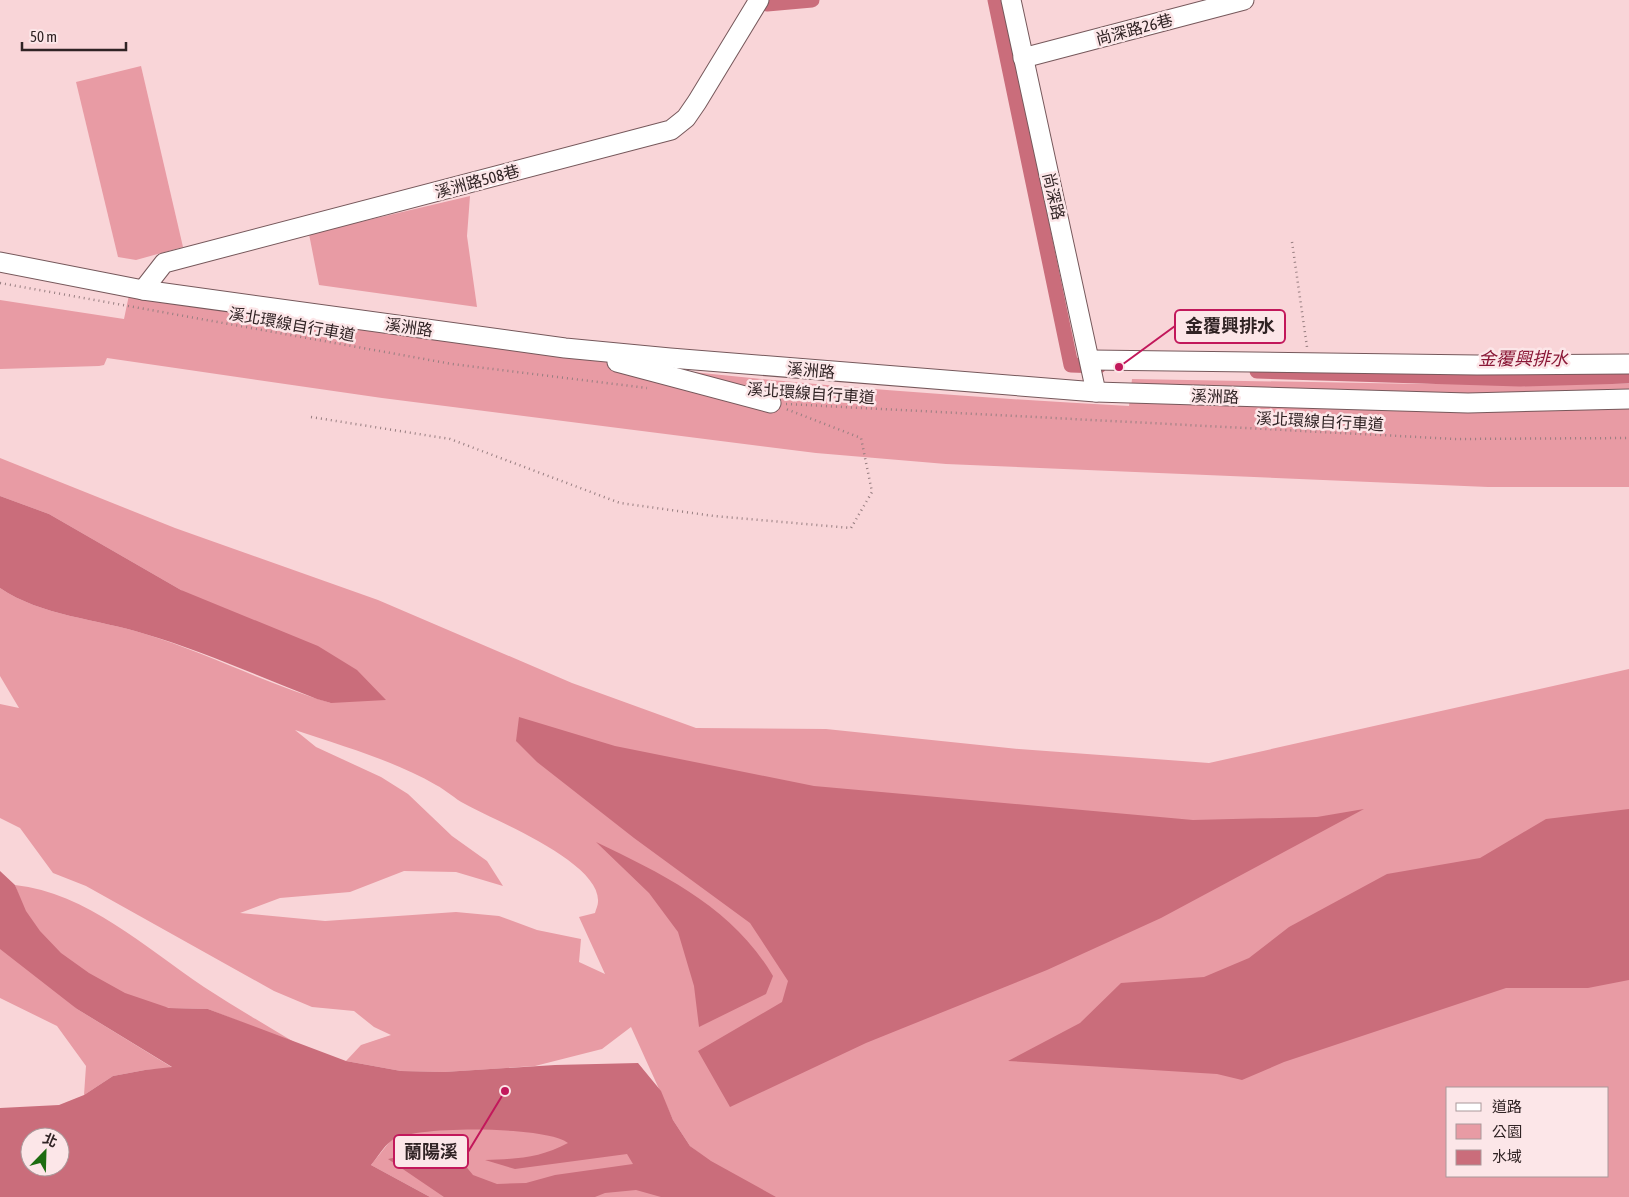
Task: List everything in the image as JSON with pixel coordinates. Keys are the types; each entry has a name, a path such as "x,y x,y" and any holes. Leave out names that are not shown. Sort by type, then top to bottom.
{"street":[{"name":"溪洲路508巷","path":"143,290 164,263 671,130 686,118 697,102 759,0"},
{"name":"尚深路","path":"1011,0 1096,392"},
{"name":"尚深路26巷","path":"1023,58 1244,0"},
{"name":"溪洲路","path":"0,262 143,290 565,348 1096,392 1468,403 1629,399"},
{"path":"565,348 771,403"},
{"path":"1090,360 1629,364"}],"path":[{"path":"1292,242 1309,363"},
{"name":"溪北環線自行車道","path":"0,283 452,364 655,389"},
{"path":"311,417 450,438 620,504 714,516 851,528 872,492 861,438 771,403"},
{"name":"溪北環線自行車道","path":"771,403 1456,439 1629,438"}],"green space":[{"path":"141,66 183,247 136,260 118,257 76,82"},
{"path":"470,196 467,236 477,307 319,285 309,234"},
{"path":"129,295 456,343 635,366 847,387 1058,402 1129,406 1132,379 1423,384 1629,384 1629,487 1488,487 946,464 816,453 382,398 107,358 104,365 99,366 0,369 0,300 124,319"},
{"path":"0,458 175,528 378,600 572,683 696,728 826,729 1019,749 1209,763 1629,669 1629,1197 755,1197 690,1146 673,1120 631,1027 602,1049 535,1066 444,1072 401,1071 346,1061 361,1045 391,1035 374,1027 354,1011 312,1007 274,991 86,886 53,873 20,828 0,818 0,704 19,708 0,676 0,588 33,605 145,634 331,703 181,590 49,514 0,496","holes":["295,730 367,754 420,776 461,802 543,844 582,872 594,887 598,902 595,913 579,917 605,974 579,962 581,939 537,930 499,916 456,912 325,921 240,913 280,898 350,892 404,871 456,872 503,886 487,861 452,836 408,794 381,777 316,747"]},
{"path":"15,885 41,890 67,899 115,924 204,987 299,1045 208,1009 170,1008 106,997 31,931"},
{"path":"0,934 77,1009 173,1068 145,1070 113,1076 84,1095 86,1066 57,1026 0,998"},
{"path":"418,1127 593,1128 705,1197 430,1197 371,1165 391,1140"}],"water":[{"path":"0,496 49,514 181,590 318,646 357,670 386,700 331,703 167,641 127,629 52,611 16,597 0,588"},
{"path":"519,717 615,746 814,786 1193,820 1317,817 1364,809 1161,918 1047,970 866,1043 730,1107 698,1051 782,1002 788,981 750,923 634,838 537,762 516,741"},
{"path":"1629,809 1629,980 1588,988 1506,988 1284,1062 1242,1080 1217,1074 1008,1061 1080,1023 1121,983 1204,977 1249,958 1289,927 1387,874 1480,858 1546,819"},
{"path":"596,842 672,881 718,912 757,952 773,976 766,994 699,1027 694,986 678,932 649,893"},
{"path":"0,871 15,885 26,911 40,931 61,953 89,973 125,993 169,1008 208,1009 346,1061 401,1071 444,1072 555,1065 638,1063 661,1091 673,1120 690,1146 711,1161 776,1197 661,1197 636,1190 605,1193 595,1197 444,1197 388,1159 449,1146 473,1175 497,1184 526,1183 555,1175 633,1164 627,1154 515,1169 485,1160 538,1155 568,1143 556,1137 535,1133 450,1130 424,1132 403,1136 391,1141 371,1165 430,1197 0,1197 0,1108 59,1105 84,1095 113,1076 172,1067 77,1009 0,949"}],"waterway":[{"name":"金覆興排水","path":"759,0 767,4 812,0"},
{"name":"金覆興排水","path":"995,0 1071,365 1099,366"},
{"name":"金覆興排水","path":"1257,371 1520,379 1629,376"}],"place":[{"name":"金覆興排水","path":"1119,367"},
{"name":"蘭陽溪","path":"505,1091"}]}
